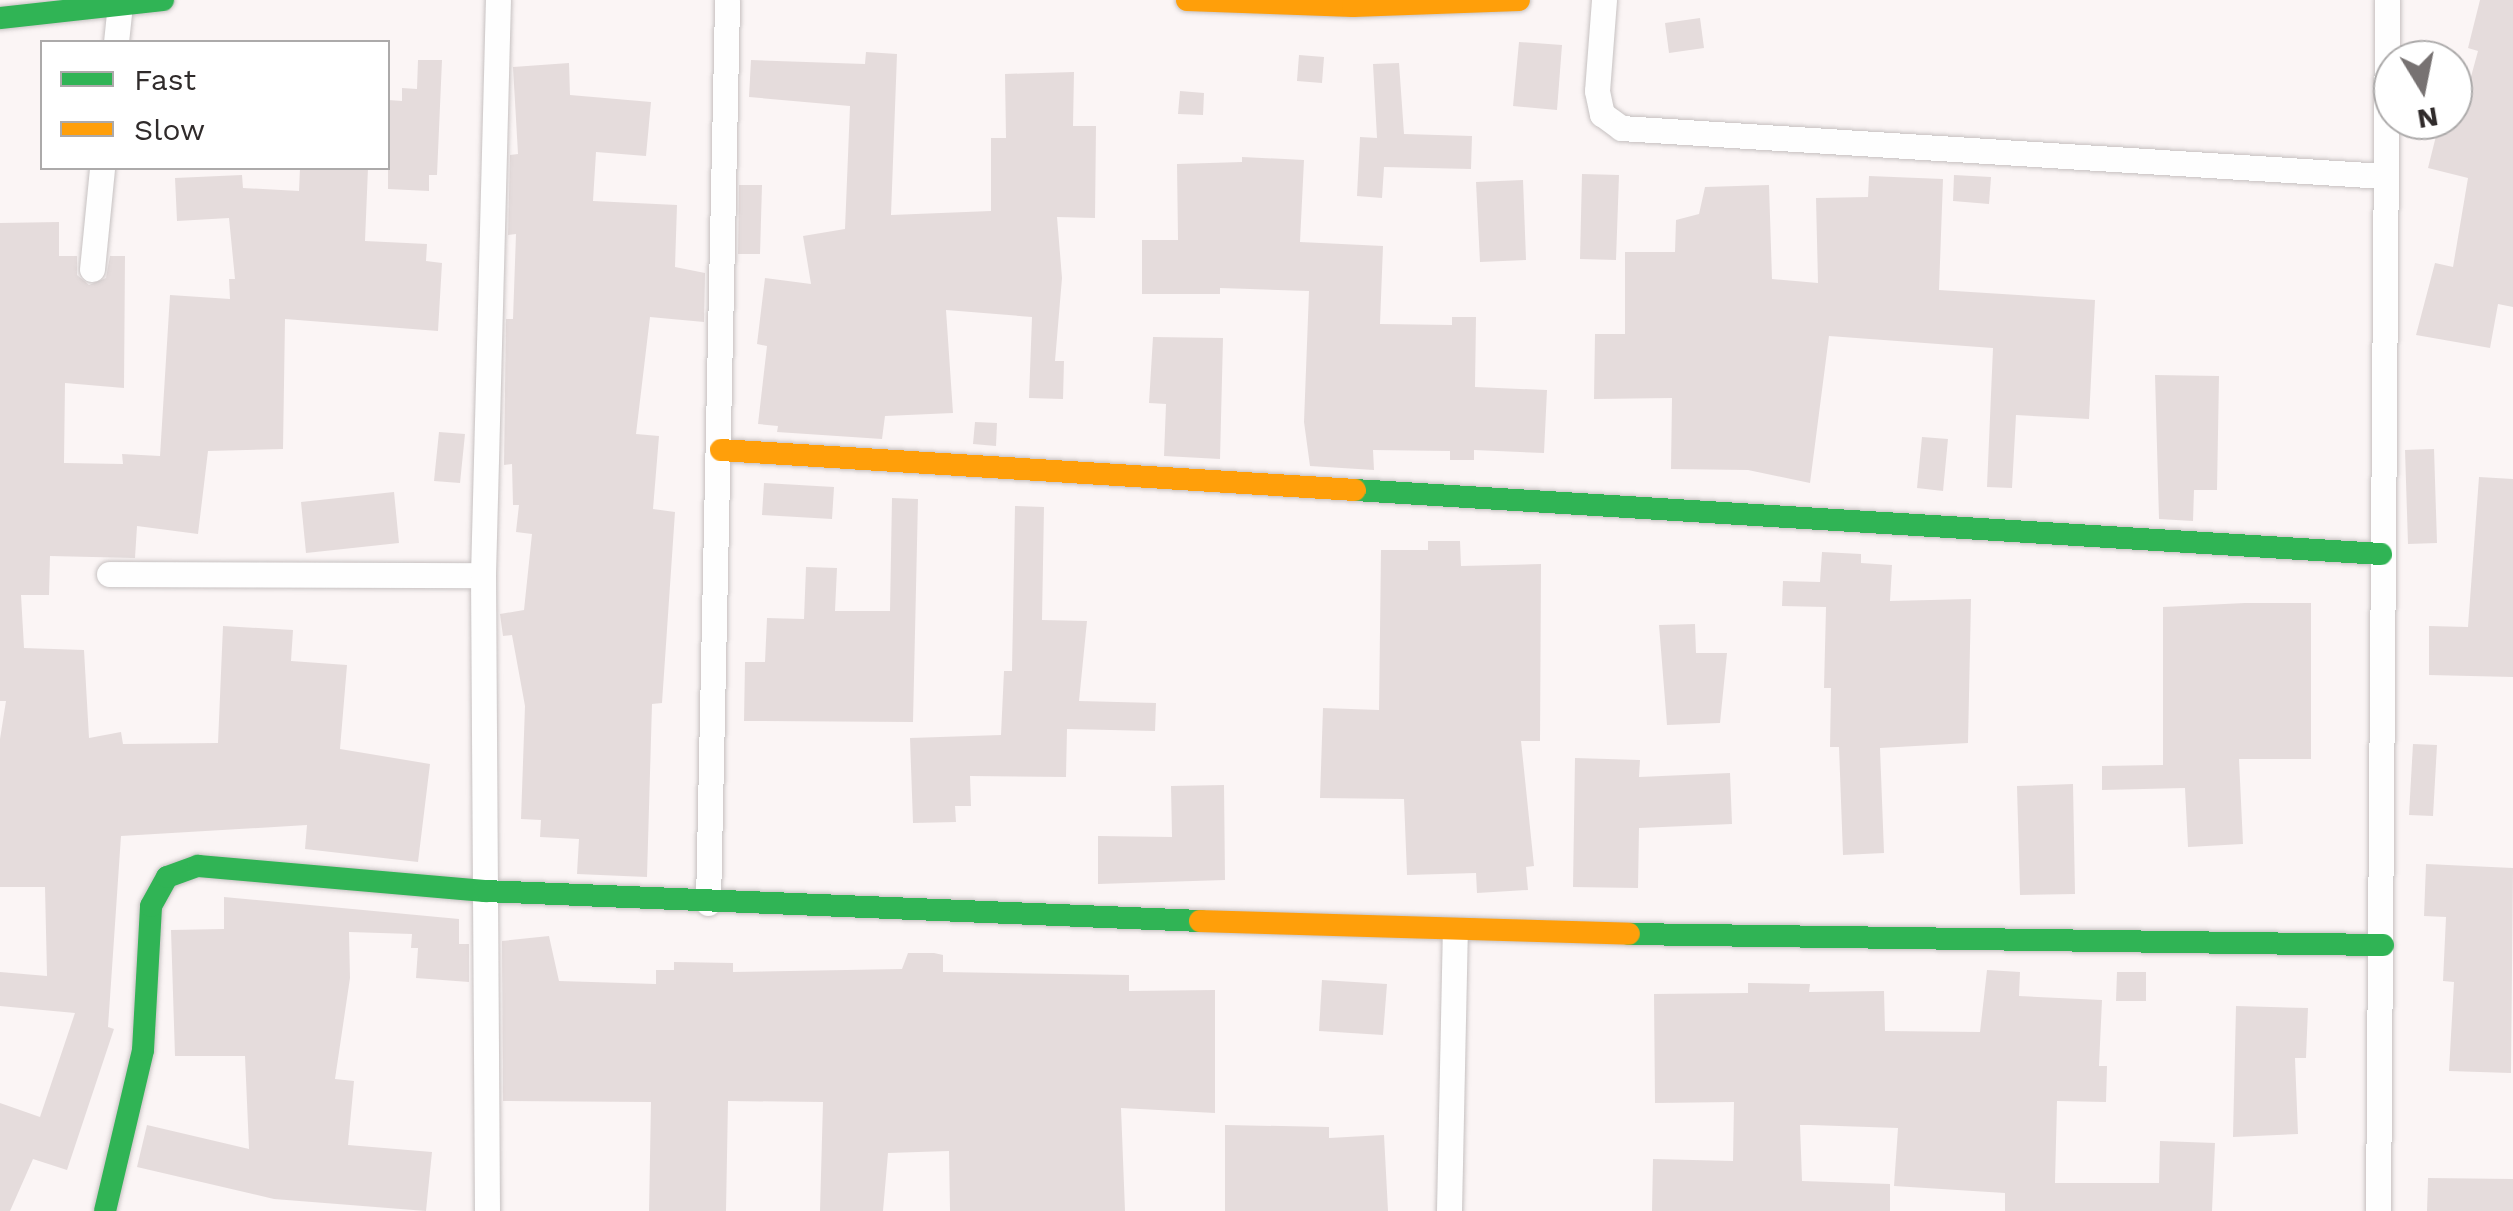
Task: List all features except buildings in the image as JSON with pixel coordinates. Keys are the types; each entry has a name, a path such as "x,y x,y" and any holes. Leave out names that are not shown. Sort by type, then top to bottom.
{"street":[{"path":"0,18 163,0"},
{"path":"487,1211 483,574 498,0"},
{"path":"708,903 721,450 727,0"},
{"path":"1187,0 1353,6 1519,0"},
{"path":"1604,0 1598,91 1602,114 1621,128 2385,176"},
{"path":"2378,1211 2384,944 2380,554 2388,0"},
{"path":"116,40 120,3"},
{"path":"92,269 102,170"},
{"path":"721,450 2380,554"},
{"path":"109,574 483,574"},
{"path":"105,1211 142,1050 151,906 167,877 198,866 484,891 708,903 1455,932 2384,944"},
{"path":"1448,1211 1455,932"}],"traffic: fast":[{"path":"0,18 163,0"},
{"path":"1355,490 2381,554"},
{"path":"105,1211 143,1050 151,906 167,877 198,866 485,891 1200,921"},
{"path":"1629,934 2383,945"}],"traffic: slow":[{"path":"1187,0 1353,6 1519,0"},
{"path":"721,450 1355,490"},
{"path":"1200,921 1629,934"}]}
